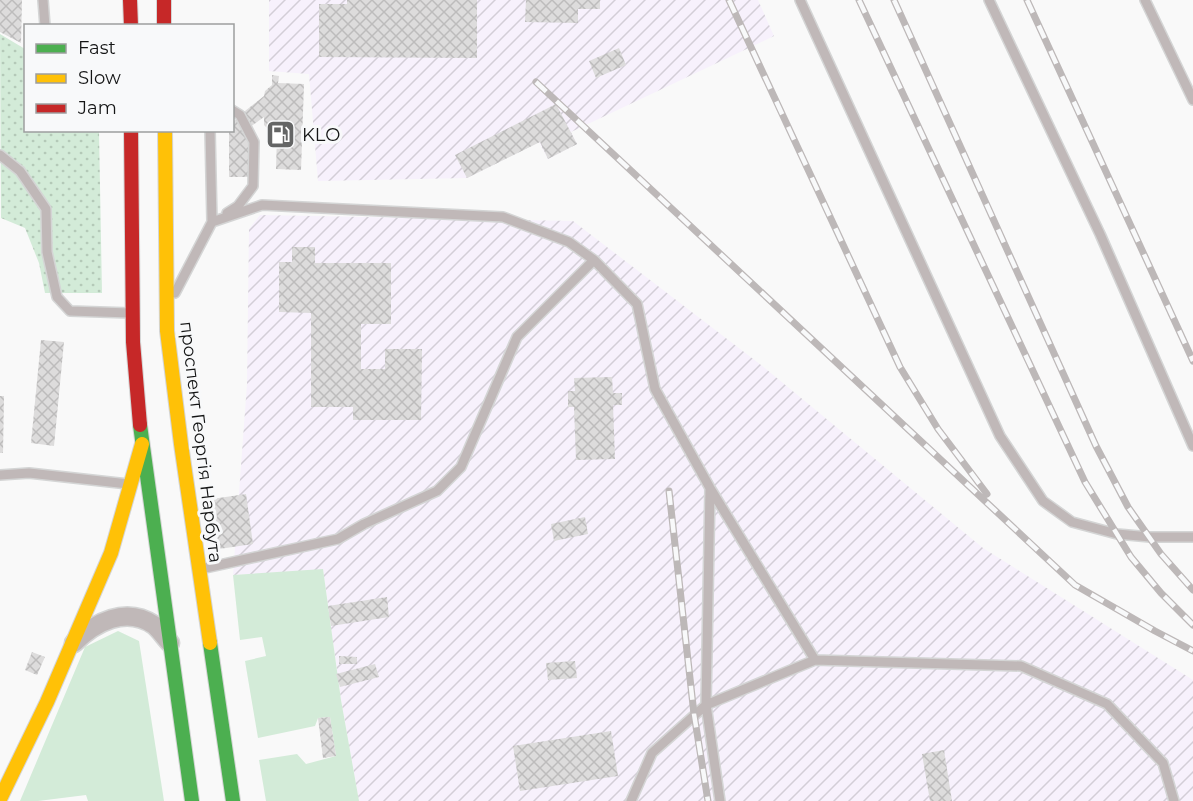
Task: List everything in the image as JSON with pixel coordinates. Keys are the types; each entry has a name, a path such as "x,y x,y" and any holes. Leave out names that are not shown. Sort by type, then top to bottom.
{"main road":[{"path":"130,0 130,24"},
{"path":"164,0 164,24"},
{"path":"130,132 133,342 142,443 192,801"},
{"name":"проспект Георгія Нарбута","path":"165,132 167,331 232,801"},
{"path":"0,799 47,702 111,553 142,443"}],"street":[{"path":"71,646 87,630 100,623 124,617 140,618 155,626 170,644"}],"lane":[{"path":"43,0 45,24"},
{"path":"800,0 1000,436 1043,501 1072,522 1117,534 1193,537"},
{"path":"989,0 1100,234 1193,446"},
{"path":"1145,0 1193,100"},
{"path":"212,222 238,206 253,186 254,142 240,114 234,111"},
{"path":"168,310 212,222 210,132"},
{"path":"0,155 20,171 46,209 47,252 57,297 70,312 133,314"},
{"path":"212,222 262,205 503,217 569,242 594,260 637,304 656,389 710,489 815,660"},
{"path":"199,569 338,539 364,524 437,491 461,467 517,337 594,260"},
{"path":"0,475 29,473 130,484"},
{"path":"710,489 706,705 720,801"},
{"path":"631,801 652,753 706,705 815,660 1021,666 1107,704 1163,764 1174,801"}],"shaded area":[{"path":"269,0 758,0 774,36 571,132 577,144 548,159 539,142 467,178 318,181 309,74 269,71"},
{"path":"260,215 573,221 761,365 983,548 1193,680 1193,801 359,801 341,700 323,570 233,575 247,384 249,229"}],"green space":[{"path":"0,34 24,48 24,132 99,132 102,293 45,293 39,263 25,228 1,218"},
{"path":"323,569 341,700 359,801 266,801 259,760 297,754 306,764 336,756 330,717 318,718 315,726 258,738 245,661 266,656 262,637 240,640 233,575"},
{"path":"118,631 139,641 164,801 88,801 86,795 20,801 85,647"}],"building":[{"path":"0,0 22,0 21,43 0,32"},
{"path":"347,0 477,0 477,58 319,57 319,4 347,4"},
{"path":"526,0 600,0 600,9 578,9 578,23 525,22"},
{"path":"619,48 626,65 596,78 589,61"},
{"path":"272,75 279,76 278,83 304,84 301,170 276,169 277,133 270,131 264,125 264,117 250,127 250,177 229,177 229,132 234,132 234,121 264,96 265,91 272,85"},
{"path":"556,104 577,144 548,159 540,142 467,178 455,155"},
{"path":"292,247 315,247 315,263 391,263 391,324 361,324 361,369 385,369 385,349 422,349 421,420 353,420 353,407 311,407 311,313 279,312 279,262 292,262"},
{"path":"41,340 64,342 54,446 31,443"},
{"path":"612,377 613,393 622,393 622,405 613,405 615,459 576,460 574,407 568,407 568,391 575,391 574,378"},
{"path":"0,396 4,396 3,453 0,453"},
{"path":"246,494 253,544 219,549 212,499"},
{"path":"585,517 588,534 554,541 551,524"},
{"path":"387,597 389,617 331,626 328,606"},
{"path":"32,652 45,657 37,675 25,670"},
{"path":"339,656 357,657 357,664 339,664"},
{"path":"575,661 577,678 548,680 546,663"},
{"path":"375,664 379,677 340,687 336,674"},
{"path":"330,717 336,756 323,758 318,718"},
{"path":"611,731 618,776 520,791 513,746"},
{"path":"944,750 952,801 930,801 922,754"}],"railway":[{"path":"729,0 900,367 938,429 987,494"},
{"path":"859,0 1085,482 1131,557 1161,593 1193,625"},
{"path":"894,0 1096,446 1128,507 1161,554 1193,590"},
{"path":"1027,0 1193,361"},
{"path":"536,82 1075,585 1193,651"},
{"path":"669,491 694,714 708,801"}],"traffic: fast":[{"path":"140,425 192,801"},
{"path":"210,643 233,801"}],"traffic: slow":[{"path":"165,132 167,331 210,643"},
{"path":"0,799 47,702 111,553 142,444"}],"traffic: jam":[{"path":"130,0 131,24"},
{"path":"164,0 164,24"},
{"path":"131,132 133,342 140,425"}],"place":[{"name":"KLO","path":"281,135"}]}
